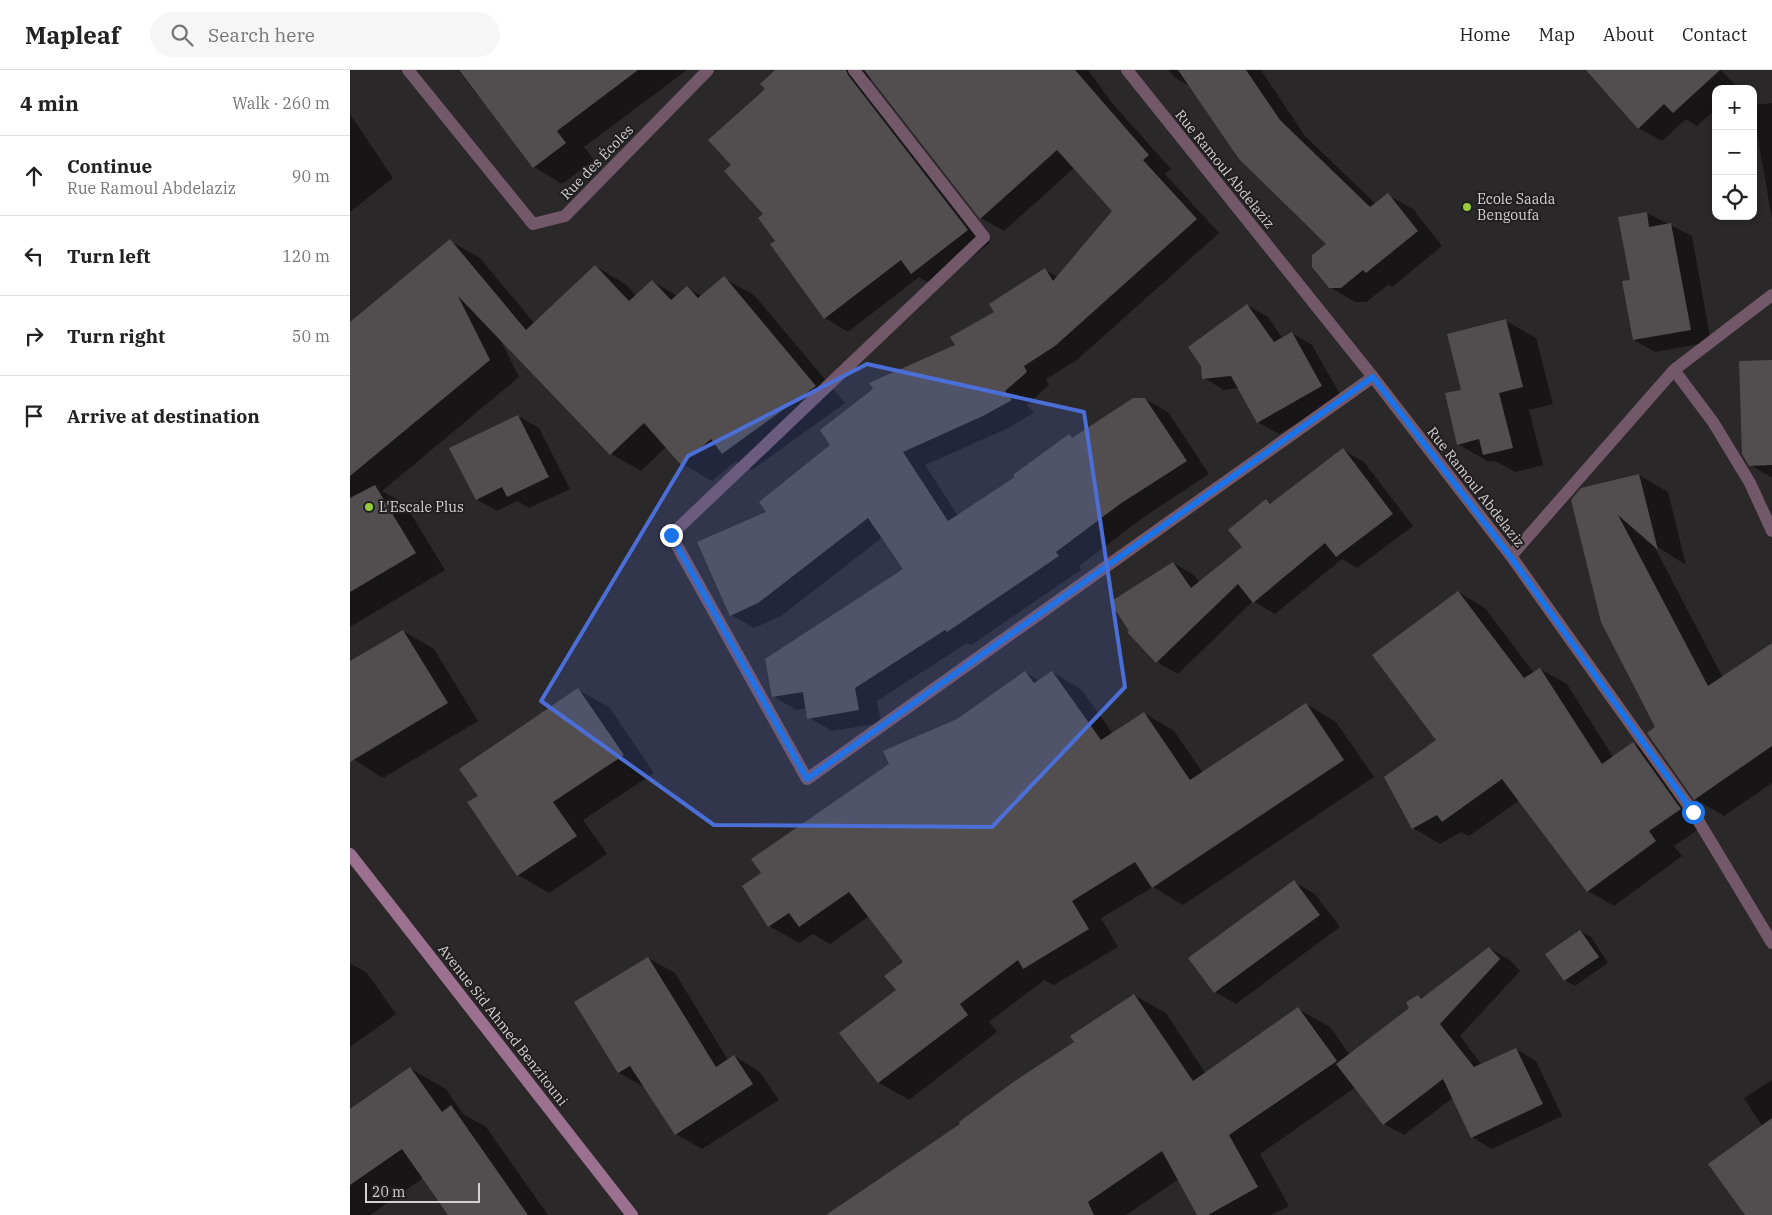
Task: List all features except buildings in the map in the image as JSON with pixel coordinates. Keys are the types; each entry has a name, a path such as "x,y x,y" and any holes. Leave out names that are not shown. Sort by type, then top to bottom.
{"main road":[{"name":"Avenue Sid Ahmed Benzitouni","path":"350,854 632,1215"}],"street":[{"name":"Rue des Écoles","path":"408,70 533,224 565,216 708,70"},
{"path":"854,70 984,238 671,535 807,779 1373,377"},
{"name":"Rue Ramoul Abdelaziz","path":"1127,70 1373,377 1510,556 1693,812 1772,943"},
{"path":"1510,556 1674,370 1772,295"},
{"path":"1674,370 1713,422 1750,483 1772,531"}],"highlighted area":[{"path":"867,364 1084,412 1125,687 992,827 714,825 541,701 688,456"}],"place":[{"name":"Ecole Saada Bengoufa","path":"1467,207"},
{"name":"L'Escale Plus","path":"369,507"}],"route":[{"path":"671,535 807,779 1373,377 1510,556 1693,812"}]}
